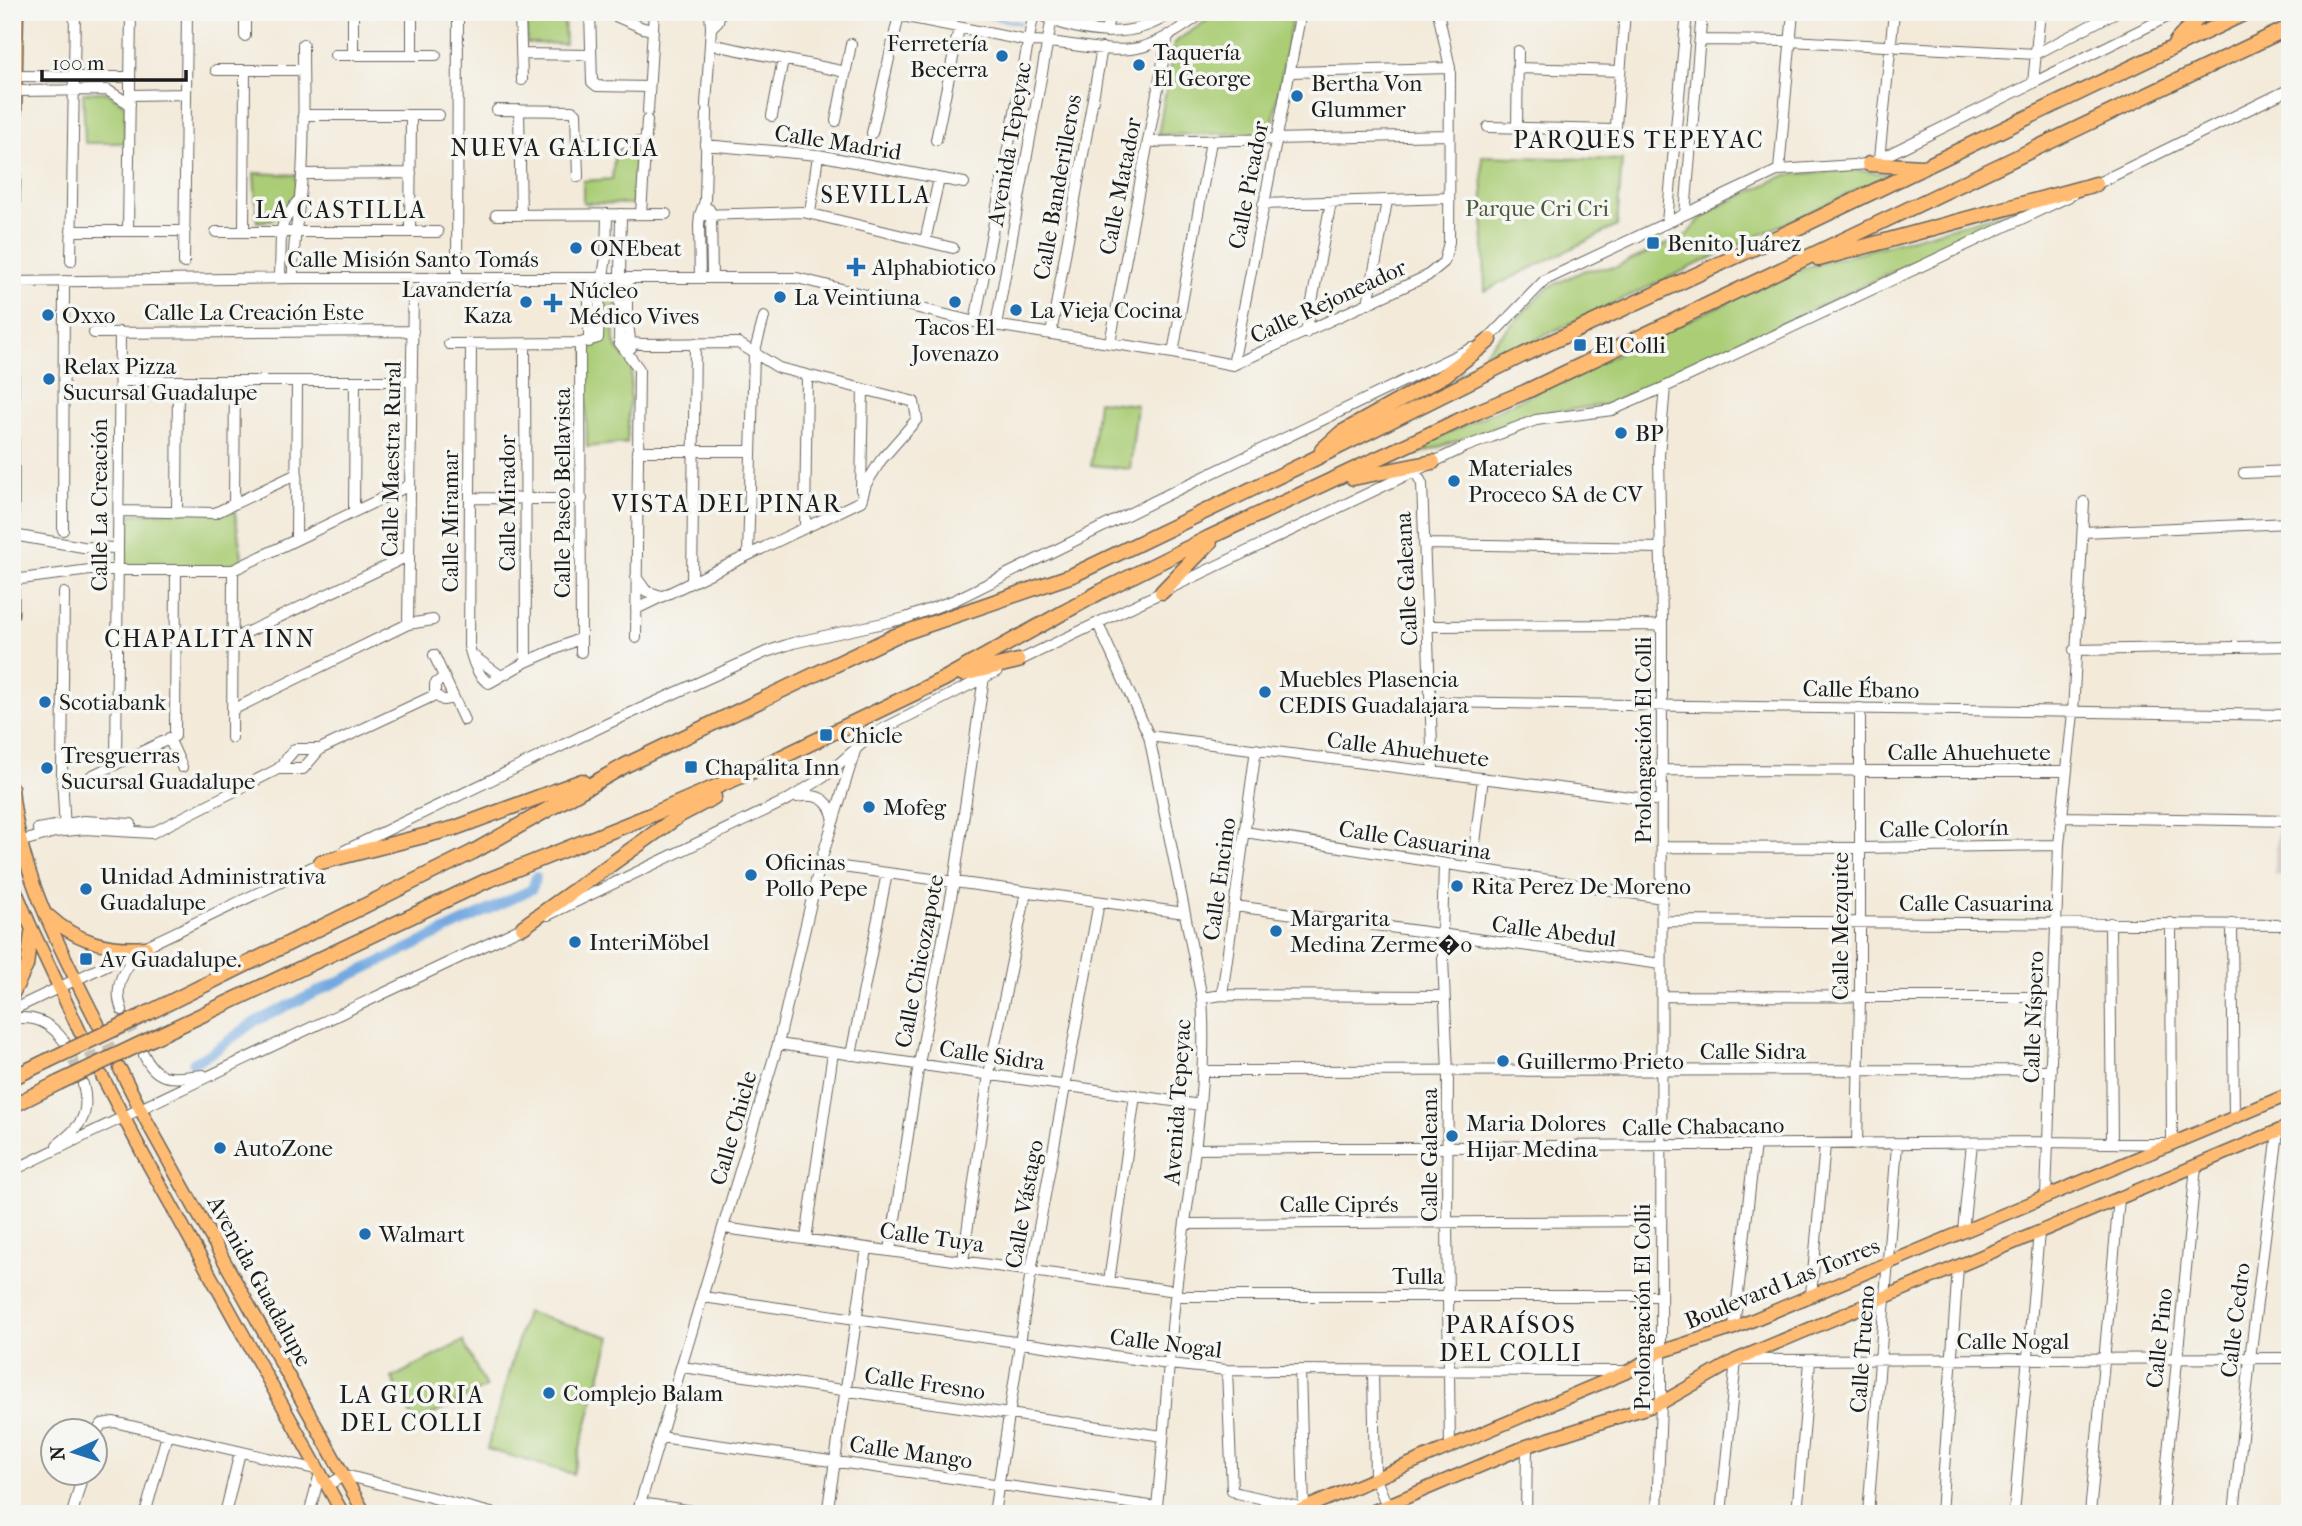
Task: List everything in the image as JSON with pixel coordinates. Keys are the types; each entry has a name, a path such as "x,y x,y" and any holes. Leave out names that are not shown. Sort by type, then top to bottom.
{"highway":[{"path":"2169,49 2203,12"},
{"path":"12,1078 473,852 626,765 895,636 1073,575 1524,355 2247,12"},
{"path":"12,1106 486,881 753,771 944,679 1101,591 2290,27"},
{"path":"1874,161 1923,167"},
{"path":"1774,272 2096,184"},
{"path":"1310,461 1341,433 1445,375 1489,340"},
{"path":"1328,483 1433,462"},
{"path":"1162,592 1217,535"},
{"path":"944,679 1018,661"},
{"path":"321,862 455,828 626,765"},
{"path":"523,927 680,815 721,794 753,771"}],"main road":[{"path":"12,273 17,12"},
{"path":"12,328 12,614"},
{"path":"12,788 19,838 44,911 98,1024"},
{"path":"12,882 80,1032"},
{"path":"44,911 66,930 90,942 111,947 146,947"},
{"path":"12,996 27,966 31,945 30,925"},
{"name":"Avenida Guadalupe","path":"120,1069 139,1108 365,1514"},
{"name":"Avenida Guadalupe","path":"102,1076 343,1514"},
{"name":"Boulevard Las Torres","path":"1290,1514 1629,1371 1660,1352 1734,1328 2290,1094"},
{"path":"1367,1514 1527,1446 1661,1403 1736,1360 2284,1129"}],"street":[{"path":"71,261 75,12"},
{"path":"128,231 131,12"},
{"path":"184,263 187,12"},
{"path":"245,12 245,36"},
{"path":"353,12 353,55"},
{"path":"412,12 412,55"},
{"path":"457,278 458,12"},
{"path":"520,12 522,80"},
{"path":"590,12 593,82 597,86 649,87"},
{"path":"606,12 653,30"},
{"path":"641,214 654,12"},
{"path":"700,278 700,215 705,201 710,12"},
{"path":"711,28 718,22 720,12"},
{"path":"882,12 1028,41 1102,48 1139,48 1168,36 1204,12"},
{"path":"1034,12 1106,32 1127,32 1143,28 1172,12"},
{"name":"Avenida Tepeyac","path":"975,322 1034,12"},
{"path":"1106,32 1110,12"},
{"name":"Calle Picador","path":"1233,365 1301,12"},
{"name":"Calle Rejoneador","path":"975,322 1233,365 1427,276 1444,262 1449,242 1450,68 1438,12"},
{"path":"1488,127 1615,134 1625,12"},
{"path":"1667,222 1687,12"},
{"path":"1685,214 1702,12"},
{"path":"1779,170 1793,12"},
{"path":"1874,161 1894,12"},
{"path":"2033,83 2040,12"},
{"path":"1700,40 1790,41 2036,54 2116,12"},
{"path":"12,1010 609,723 766,652 793,643 906,618 955,600 1489,340 1545,279 1779,170 1874,161 2177,12"},
{"path":"873,133 899,15"},
{"name":"Avenida Tepeyac","path":"996,325 1052,17"},
{"path":"936,140 959,27"},
{"name":"Calle Matador","path":"1110,343 1168,36"},
{"path":"293,278 294,232 299,217 302,174 303,44"},
{"path":"710,44 846,72"},
{"path":"836,121 851,44"},
{"name":"Calle Banderilleros","path":"1051,334 1102,48"},
{"path":"1517,128 1518,51"},
{"path":"521,54 591,55"},
{"path":"335,55 436,55"},
{"path":"772,116 783,59"},
{"path":"1290,72 1450,68"},
{"path":"1517,68 1620,71"},
{"path":"216,70 303,70"},
{"path":"244,232 245,70"},
{"path":"16,76 130,77"},
{"path":"107,77 107,90"},
{"path":"12,1171 122,1116 789,799 824,777 867,739 883,729 984,677 1415,470 1536,420 1612,410 1665,387 2096,184 2290,89"},
{"path":"16,91 107,90 130,99 186,94"},
{"path":"497,110 576,113 578,177"},
{"path":"519,110 521,215"},
{"path":"303,115 439,115"},
{"path":"410,232 411,115"},
{"path":"1148,142 1449,135"},
{"path":"1173,353 1212,141"},
{"path":"578,144 646,142"},
{"name":"Calle Madrid","path":"705,145 818,155 964,183"},
{"path":"810,213 818,155"},
{"path":"302,174 411,173"},
{"path":"925,241 939,179"},
{"path":"1263,204 1449,198"},
{"path":"280,278 281,232 284,221 299,199"},
{"path":"705,201 711,214 712,278"},
{"path":"1368,304 1387,201"},
{"path":"1307,333 1331,202"},
{"path":"700,215 810,213 953,248"},
{"path":"602,278 606,258 607,214"},
{"path":"621,214 623,278 632,357"},
{"path":"496,215 666,214"},
{"path":"71,231 184,231"},
{"path":"216,232 438,232"},
{"name":"Calle Misión Santo Tomás","path":"12,282 280,278 797,278 975,322"},
{"name":"Calle Paseo Bellavista","path":"584,343 598,338 602,278"},
{"path":"623,278 620,346 632,357 639,369 636,638"},
{"name":"Calle Paseo Bellavista","path":"582,652 584,343 589,279"},
{"path":"63,530 64,281"},
{"name":"Calle Maestra Rural","path":"408,624 413,294"},
{"path":"748,555 754,354 764,317"},
{"name":"Calle La Creación Este","path":"94,332 413,331"},
{"name":"Calle La Creación","path":"116,763 120,332"},
{"path":"619,338 631,343 737,343 779,368 914,402 917,419 881,460 866,484 861,501 636,609"},
{"path":"449,344 584,343"},
{"path":"692,582 695,343"},
{"name":"Calle Miramar","path":"471,344 469,646 471,655 498,678 526,662"},
{"name":"Calle Mirador","path":"526,344 526,662"},
{"path":"805,528 807,375"},
{"path":"120,381 413,381"},
{"path":"177,513 178,381"},
{"path":"234,504 235,381"},
{"path":"296,539 298,381"},
{"path":"354,511 355,381"},
{"name":"Prolongación El Colli","path":"1657,1514 1661,1403 1662,996 1659,455 1665,387"},
{"path":"861,501 863,389"},
{"path":"637,451 750,451"},
{"name":"Calle Galeana","path":"1415,470 1422,484 1433,771"},
{"path":"2244,473 2290,471"},
{"path":"119,511 215,513 297,474"},
{"path":"13,580 90,570 233,570 410,485"},
{"path":"470,498 582,499"},
{"name":"Calle Níspero","path":"2046,1196 2059,845 2073,713 2074,650 2084,502"},
{"path":"2083,533 2290,523"},
{"path":"13,536 83,547 118,548"},
{"path":"1424,544 1661,548"},
{"path":"233,639 408,556"},
{"path":"176,570 172,737 182,767"},
{"path":"232,738 233,570"},
{"path":"636,577 646,591 664,596"},
{"path":"64,593 64,827"},
{"path":"232,710 408,624 433,620"},
{"name":"Avenida Tepeyac","path":"1098,624 1149,736 1202,998 1205,1035 1195,1149 1175,1294 1156,1510"},
{"path":"1428,626 1662,625"},
{"path":"526,662 581,638"},
{"path":"2074,650 2290,646"},
{"path":"434,655 464,720"},
{"path":"435,695 435,684 444,677"},
{"name":"Calle Chicozapote","path":"890,1251 919,1065 954,882 984,677"},
{"path":"278,769 303,769 320,749 435,695"},
{"path":"435,695 443,700 454,698"},
{"name":"Calle Ébano","path":"1431,702 2290,715"},
{"name":"Calle Mezquite","path":"1857,1144 1860,708"},
{"name":"Calle Ahuehuete","path":"1149,736 1662,801"},
{"path":"91,776 172,737"},
{"path":"19,838 64,827 103,828 148,834 278,769 295,749 320,749"},
{"name":"Calle Encino","path":"1222,995 1256,749"},
{"name":"Calle Chicle","path":"637,1514 778,1044 820,864 855,751"},
{"name":"Calle Ahuehuete","path":"1662,771 2065,771"},
{"path":"1472,868 1483,778"},
{"path":"789,799 808,795 823,799 830,806 834,821"},
{"path":"2061,817 2290,821"},
{"name":"Calle Casuarina","path":"1245,832 1662,898"},
{"name":"Calle Colorín","path":"1662,847 2059,845"},
{"path":"820,864 1185,913"},
{"name":"Calle Galeana","path":"1444,864 1442,935 1448,1072 1450,1447"},
{"path":"851,1055 887,873"},
{"path":"963,1261 989,1074 1026,892"},
{"name":"Calle Vástago","path":"995,1514 1031,1271 1099,902"},
{"name":"Calle Abedul","path":"1235,906 1661,964"},
{"name":"Calle Casuarina","path":"1662,921 2290,925"},
{"path":"2110,923 2112,1142"},
{"path":"2171,923 2171,1144"},
{"path":"2232,924 2234,1117"},
{"path":"122,1010 118,996 120,979 133,958 146,947"},
{"path":"1202,998 1222,995 1443,996"},
{"path":"1662,996 2053,997"},
{"path":"12,1019 26,1017 40,1020 55,1029 64,1041"},
{"name":"Calle Sidra","path":"778,1044 1200,1105"},
{"path":"806,1239 833,1052"},
{"path":"144,1055 149,1066 166,1077 208,1077"},
{"name":"Calle Sidra","path":"1203,1071 2051,1070"},
{"path":"43,1156 82,1121 86,1105 83,1084"},
{"path":"1109,1282 1135,1095"},
{"name":"Calle Cedro","path":"2234,1514 2249,1359 2284,1129"},
{"name":"Calle Chabacano","path":"1195,1149 2048,1142 2171,1144"},
{"path":"1963,1231 1972,1143"},
{"path":"1734,1328 1755,1144"},
{"path":"1811,1295 1825,1145"},
{"name":"Calle Trueno","path":"1868,1514 1897,1145"},
{"name":"Calle Pino","path":"2162,1514 2196,1166"},
{"path":"2090,1514 2119,1198"},
{"name":"Calle Ciprés","path":"1185,1224 1661,1222"},
{"name":"Calle Tuya","path":"724,1227 1109,1282 1175,1294"},
{"path":"2014,1514 2039,1232"},
{"path":"827,1514 867,1248"},
{"path":"1941,1514 1958,1266"},
{"name":"Tulla","path":"1175,1294 1661,1296"},
{"name":"Calle Nogal","path":"703,1297 1227,1370 1629,1371"},
{"name":"Calle Nogal","path":"1736,1360 2290,1358"},
{"path":"1721,1514 1736,1360"},
{"path":"1797,1514 1810,1361"},
{"name":"Calle Fresno","path":"681,1367 1163,1436"},
{"path":"1227,1370 1232,1490 1304,1508 1300,1370"},
{"path":"1373,1371 1375,1477 1387,1506 1399,1514"},
{"path":"108,1422 320,1472 309,1514"},
{"path":"145,1514 167,1435"},
{"name":"Calle Mango","path":"660,1437 999,1484 1156,1510"},
{"path":"1525,1514 1527,1446"},
{"path":"225,1514 240,1452"},
{"path":"328,1485 345,1475 495,1514"},
{"path":"72,1514 79,1488"},
{"path":"640,1503 713,1514"}],"shaded area":[{"path":"2277,831 2290,831 2290,876 2274,875"}],"green space":[{"path":"526,12 564,12 565,44 527,43"},
{"path":"1293,15 1271,133 1158,135 1174,44 1179,39 1214,16"},
{"path":"106,92 126,106 124,143 85,143 83,93"},
{"path":"636,150 633,204 583,203 583,181 612,179 615,151"},
{"name":"Parque Cri Cri","path":"1482,156 1622,160 1617,226 1485,291"},
{"path":"1854,170 1891,174 1453,378 1475,362 1547,288 1585,270 1616,267 1687,235 1706,212 1786,175"},
{"path":"254,173 297,175 295,197 281,218 257,222"},
{"path":"2040,203 1610,404 1534,415 1367,471 1796,270"},
{"path":"617,294 614,340 632,366 627,443 587,447 585,345 594,342 603,295"},
{"path":"1098,401 1137,405 1130,469 1091,465"},
{"path":"234,507 243,562 233,567 125,568 126,515"},
{"name":"Complejo Balam","path":"526,1312 611,1337 573,1474 487,1449"},
{"path":"463,1341 486,1387 415,1424 392,1378"}],"waterway":[{"path":"959,12 1020,23"},
{"path":"193,1063 254,1022 532,889 536,877"}],"tunnel":[{"path":"122,1010 141,1050"},
{"path":"100,1028 118,1065"},
{"path":"82,1036 100,1072"},
{"path":"67,1046 80,1077"}],"place":[{"name":"Ferretería Becerra","path":"1002,56"},
{"name":"Taquería El George","path":"1139,65"},
{"name":"Bertha Von Glummer","path":"1297,96"},
{"name":"Benito Juárez","path":"1653,243"},
{"name":"ONEbeat","path":"576,248"},
{"name":"Alphabiotico","path":"856,267"},
{"name":"La Veintiuna","path":"780,297"},
{"name":"Lavandería Kaza","path":"526,302"},
{"name":"Tacos El Jovenazo","path":"955,302"},
{"name":"Núcleo Médico Vives","path":"553,303"},
{"name":"La Vieja Cocina","path":"1016,310"},
{"name":"Oxxo","path":"48,315"},
{"name":"El Colli","path":"1580,345"},
{"name":"Relax Pizza Sucursal Guadalupe","path":"49,379"},
{"name":"BP","path":"1621,433"},
{"name":"Materiales Proceco SA de CV","path":"1454,481"},
{"name":"Muebles Plasencia CEDIS Guadalajara","path":"1265,692"},
{"name":"Scotiabank","path":"45,702"},
{"name":"Chicle","path":"826,735"},
{"name":"Chapalita Inn","path":"691,767"},
{"name":"Tresguerras Sucursal Guadalupe","path":"47,768"},
{"name":"Mofeg","path":"869,807"},
{"name":"Oficinas Pollo Pepe","path":"751,875"},
{"name":"Rita Perez De Moreno","path":"1457,886"},
{"name":"Unidad Administrativa Guadalupe","path":"86,889"},
{"name":"Margarita Medina Zerme�o","path":"1276,931"},
{"name":"InteriMöbel","path":"575,942"},
{"name":"Av Guadalupe.","path":"86,959"},
{"name":"Guillermo Prieto","path":"1503,1061"},
{"name":"Maria Dolores Hijar Medina","path":"1452,1136"},
{"name":"AutoZone","path":"220,1148"},
{"name":"Walmart","path":"365,1234"},
{"name":"Complejo Balam","path":"549,1393"}],"district":[{"name":"PARQUES TEPEYAC","path":"1639,140"},
{"name":"NUEVA GALICIA","path":"555,148"},
{"name":"SEVILLA","path":"876,195"},
{"name":"LA CASTILLA","path":"341,210"},
{"name":"VISTA DEL PINAR","path":"727,504"},
{"name":"CHAPALITA INN","path":"210,639"},
{"name":"PARAÍSOS DEL COLLI","path":"1511,1339"},
{"name":"LA GLORIA DEL COLLI","path":"412,1409"}]}
